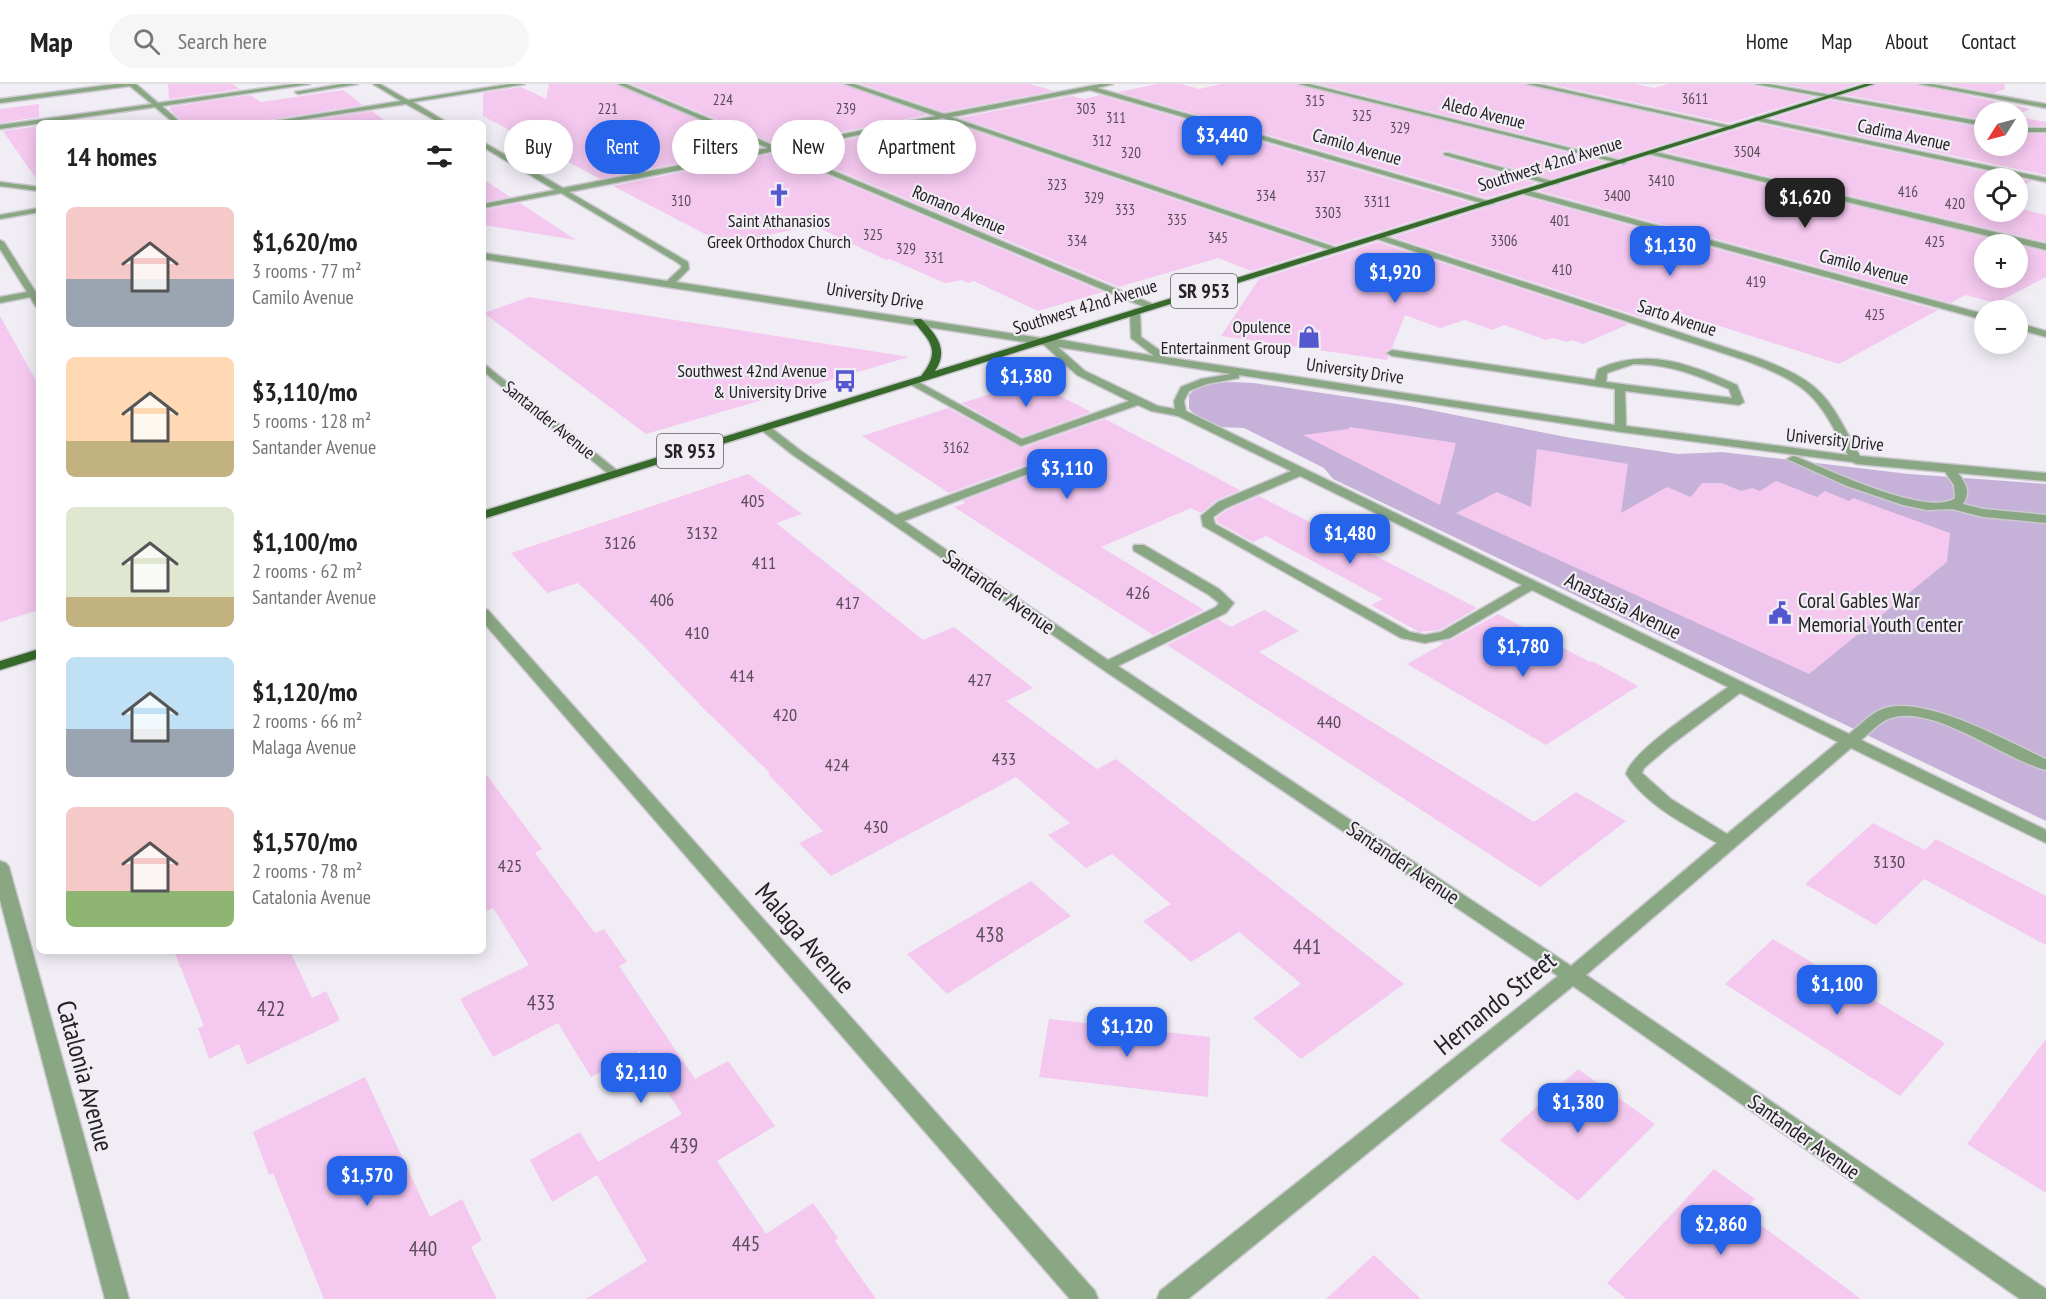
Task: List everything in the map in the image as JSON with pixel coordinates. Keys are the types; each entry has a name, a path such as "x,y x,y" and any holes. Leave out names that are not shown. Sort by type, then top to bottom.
{"main road":[{"name":"Southwest 42nd Avenue","path":"486,514 1871,84"},
{"path":"918,321 934,336 938,345 936,362 926,377"},
{"path":"0,666 36,654"}],"street":[{"path":"0,101 131,84 174,120"},
{"path":"255,84 264,90"},
{"path":"50,120 307,84"},
{"path":"102,120 355,84"},
{"path":"376,84 440,120"},
{"path":"286,120 522,84"},
{"name":"Romano Avenue","path":"621,84 771,147"},
{"path":"848,84 1339,250"},
{"name":"Camilo Avenue","path":"1075,84 1491,203"},
{"path":"845,135 1110,84"},
{"name":"Aledo Avenue","path":"1302,84 1623,162"},
{"path":"1530,84 1732,127"},
{"path":"1758,84 1974,122"},
{"path":"1922,84 2046,106"},
{"name":"Cadima Avenue","path":"1756,119 2046,180"},
{"path":"0,127 36,122"},
{"path":"0,135 36,129"},
{"path":"2028,131 2046,130"},
{"path":"486,146 685,264 686,269 683,273 670,283"},
{"path":"486,205 771,150"},
{"path":"1651,153 2046,247"},
{"path":"1446,154 1555,183"},
{"name":"Romano Avenue","path":"835,174 1152,307"},
{"path":"0,184 36,189"},
{"name":"Camilo Avenue","path":"1526,192 1974,314"},
{"path":"0,217 36,211"},
{"name":"Sarto Avenue","path":"1380,237 1750,359 1787,374 1815,392 1857,461"},
{"path":"0,242 35,293 0,300"},
{"name":"University Drive","path":"486,256 1776,452 1949,470 2046,477"},
{"path":"1135,312 1136,338 1149,350 1169,360"},
{"path":"2028,329 2046,334"},
{"name":"Anastasia Avenue","path":"1045,340 1081,373 1155,409 1181,413 2046,837"},
{"path":"1392,353 1620,387 1739,402 1732,387 1710,377 1640,359 1613,365 1602,371 1600,384"},
{"name":"Santander Avenue","path":"486,368 615,474"},
{"path":"1181,413 1179,401 1185,388 1212,379 1254,374"},
{"path":"911,382 1022,443 1138,401"},
{"path":"1620,387 1621,429"},
{"name":"Santander Avenue","path":"765,428 797,453 1107,666 1572,976 2040,1299"},
{"path":"1776,452 1904,502 1925,507 1952,505 1983,513 2046,519"},
{"path":"895,520 1039,465"},
{"path":"1949,470 1962,489 1961,497 1952,505"},
{"path":"1299,472 1222,505 1207,516 1209,526 1406,635 1425,639 1445,635 1530,585"},
{"path":"1107,666 1221,610 1227,603 1214,592 1139,548"},
{"name":"Malaga Avenue","path":"486,616 1086,1299"},
{"path":"1727,842 1658,798 1642,786 1634,774 1636,766 1665,741 1738,687"},
{"name":"Hernando Street","path":"1169,1299 1572,976 1727,842 1848,741 1884,714 1909,710 1945,719 2046,765"},
{"name":"Catalonia Avenue","path":"0,867 117,1299"}],"shaded area":[{"path":"1254,383 1410,406 1571,438 1678,454 1722,452 1909,474 2046,484 2046,821 1333,479 1324,468 1244,428 1218,427 1198,417 1189,409 1189,395 1193,391 1208,384"}],"building":[{"path":"168,84 232,84 240,89 169,99"},
{"path":"549,84 616,84 698,120 672,120 672,165 660,167 660,120 585,120 585,171 573,164 573,120 504,120 504,127 483,116 483,93 521,87 546,99"},
{"path":"632,84 843,84 927,115 902,120 857,120 857,129 845,131 845,120 771,120 771,142 759,137 759,120 718,120"},
{"path":"861,84 1030,84 1054,91 944,112"},
{"path":"1158,84 1181,84 1199,89 1222,84 1297,84 1605,162 1551,179 1442,151 1443,157 1536,183 1487,198 1118,92"},
{"path":"1318,84 1525,84 1716,128 1619,158"},
{"path":"1549,84 1635,84 1654,88 1668,84 1753,84 1815,97 1729,123"},
{"path":"1781,84 1857,84 1830,93"},
{"path":"1876,84 1917,84 1998,102 1974,102 1974,118 1845,95"},
{"path":"1945,84 2004,84 2005,89 1994,93"},
{"path":"343,90 363,105 269,120 180,120 170,110 170,107 250,95 261,102"},
{"path":"1100,95 1472,203 1335,245 976,123 976,120 960,118 1072,96 1083,99"},
{"path":"1830,100 1974,126 1974,156 2028,156 2028,134 2046,134 2046,175 2028,171 2028,168 2012,168 1772,118"},
{"path":"39,104 39,117 0,123 0,109"},
{"path":"372,111 384,120 314,120"},
{"path":"2028,119 2046,122 2046,126 2028,126"},
{"path":"1757,123 1974,169 1974,222 2028,222 2028,210 2046,215 2046,242 2028,238 2028,234 2012,234 1665,152"},
{"path":"36,126 36,179 3,131"},
{"path":"976,131 1321,249 1251,271 1218,258 1119,287 845,173 845,140 857,138 857,174 976,174"},
{"path":"771,154 771,174 825,174 1103,292 1038,311 974,281 968,283 962,280 946,283 940,281 890,259 886,260 813,225 726,245 613,186 672,174 759,174 759,156"},
{"path":"1650,156 1974,234 1974,288 2025,288 2002,300 1984,300 1965,295 1951,303 1539,191"},
{"path":"591,174 625,174 600,179"},
{"path":"486,181 510,197 486,201"},
{"path":"1523,196 1938,310 1839,364 1666,309 1644,318 1393,237"},
{"path":"520,203 576,240 486,225 486,209"},
{"path":"1378,242 1629,324 1583,344 1572,340 1566,342 1553,338 1546,340 1504,325 1492,330 1465,320 1440,328 1405,315 1392,348 1385,352 1388,356 1387,360 1221,336 1259,279"},
{"path":"2028,248 2046,252 2046,277 2028,286"},
{"path":"529,297 909,357 646,434 486,312"},
{"path":"0,316 36,381 36,611 0,622"},
{"path":"1031,381 1091,412 1022,437 962,403"},
{"path":"948,408 1022,448 1105,419 1240,490 1217,500 1201,513 1191,508 1101,547 1204,610 1153,635 954,507 965,503 962,501 1044,470 1045,462 1034,462 949,493 862,436"},
{"path":"1350,427 1456,443 1440,505 1303,435"},
{"name":"Coral Gables War Memorial Youth Center","path":"1537,449 1628,464 1621,513 1667,487 1691,497 1702,483 1722,483 1741,491 1752,488 1760,491 1776,481 1817,497 1825,491 1849,501 1853,498 1950,533 1947,562 1809,674 1456,513 1497,492 1531,507"},
{"path":"748,474 802,514 776,523 923,640 954,627 1033,688 1006,701 1097,769 1116,759 1404,984 1301,1059 1253,1018 1301,984 1239,932 1191,962 1143,921 1171,904 1112,854 1086,868 1048,835 1070,823 1016,777 831,876 799,843 823,831 768,774 770,773 578,583 547,593 511,553"},
{"path":"1259,496 1477,608 1440,630 1419,632 1371,605 1383,599 1266,536 1253,542 1217,522 1216,518 1227,510"},
{"path":"1264,610 1299,631 1259,652 1534,822 1576,792 1626,821 1540,887 1167,645 1218,619 1231,627"},
{"path":"1498,614 1638,686 1546,745 1407,664 1443,644 1439,642 1451,640"},
{"path":"486,774 542,849 535,853 595,933 604,929 627,962 619,966 695,1079 728,1061 775,1126 717,1161 766,1234 813,1203 838,1238 835,1241 876,1299 586,1299 647,1261 597,1175 552,1202 530,1160 580,1132 598,1162 682,1114 640,1051 591,1077 558,1023 493,1057 460,999 529,965 493,908 486,912"},
{"path":"1873,823 1925,850 1936,839 2046,896 2046,945 1924,879 1876,925 1805,884"},
{"path":"1031,881 1071,916 947,994 907,954"},
{"path":"1773,939 1945,1043 1900,1096 1725,984"},
{"path":"175,954 291,954 312,998 326,991 340,1020 247,1065 239,1044 209,1059 198,1028 204,1026"},
{"path":"1049,1019 1210,1037 1208,1097 1039,1077"},
{"path":"2046,1039 2046,1193 1967,1144"},
{"path":"1578,1069 1655,1124 1578,1201 1500,1140"},
{"path":"365,1077 430,1217 462,1199 482,1240 471,1247 497,1299 324,1299 273,1173 269,1175 253,1132"},
{"path":"1714,1169 1755,1199 1743,1212 1861,1299 1626,1299 1607,1283"},
{"path":"1374,1255 1421,1299 1326,1299"}],"place":[{"name":"Saint Athanasios Greek Orthodox Church","path":"779,195"},
{"name":"Opulence Entertainment Group","path":"1309,337"},
{"name":"Southwest 42nd Avenue & University Drive","path":"845,381"},
{"name":"Coral Gables War Memorial Youth Center","path":"1780,613"}]}
